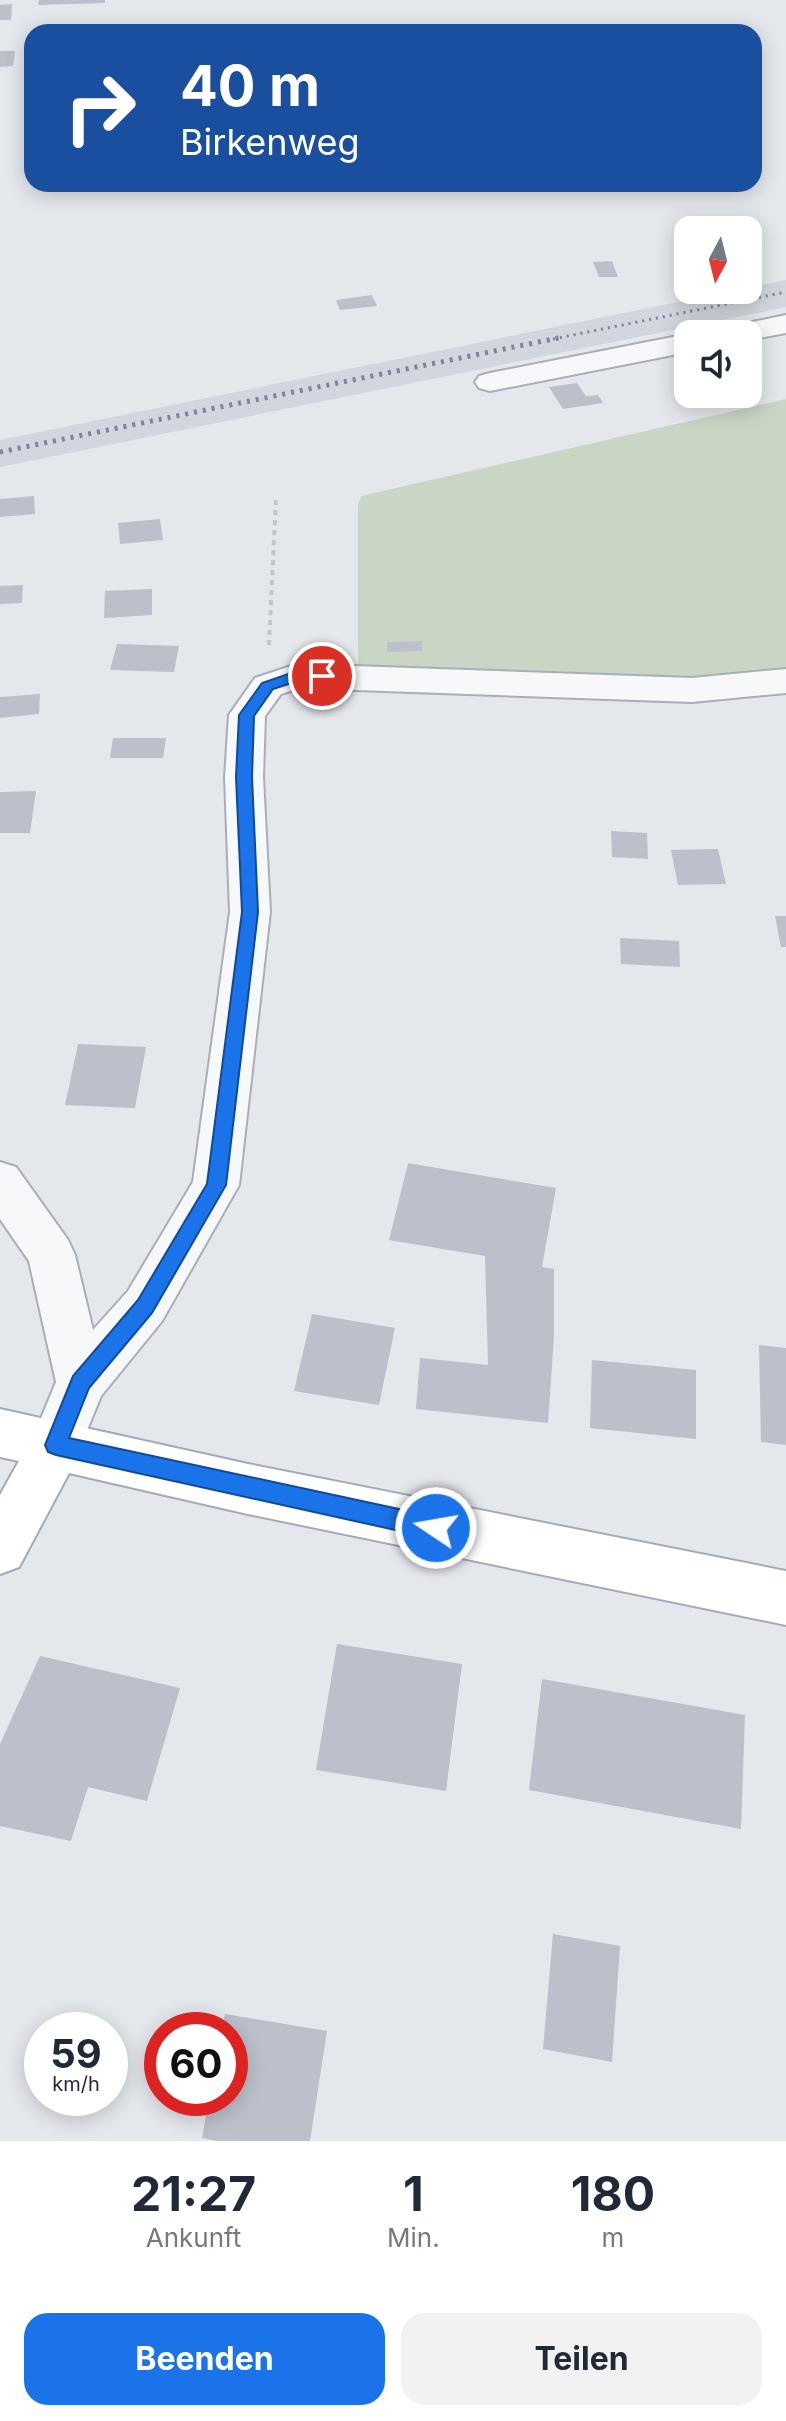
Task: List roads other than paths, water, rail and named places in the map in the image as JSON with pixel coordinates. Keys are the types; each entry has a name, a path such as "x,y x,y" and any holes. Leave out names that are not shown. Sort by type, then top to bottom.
{"main road":[{"path":"0,1433 248,1489 786,1598"},
{"path":"0,1548 56,1445"}],"street":[{"path":"762,329 786,324"},
{"path":"490,382 674,346"},
{"path":"56,1445 81,1382 145,1306 216,1185 250,912 244,777 247,715 268,686 297,676 692,690 786,681"},
{"path":"0,1181 51,1255 81,1382"}],"railway":[{"path":"553,339 786,292"},
{"path":"0,452 563,337"}]}
